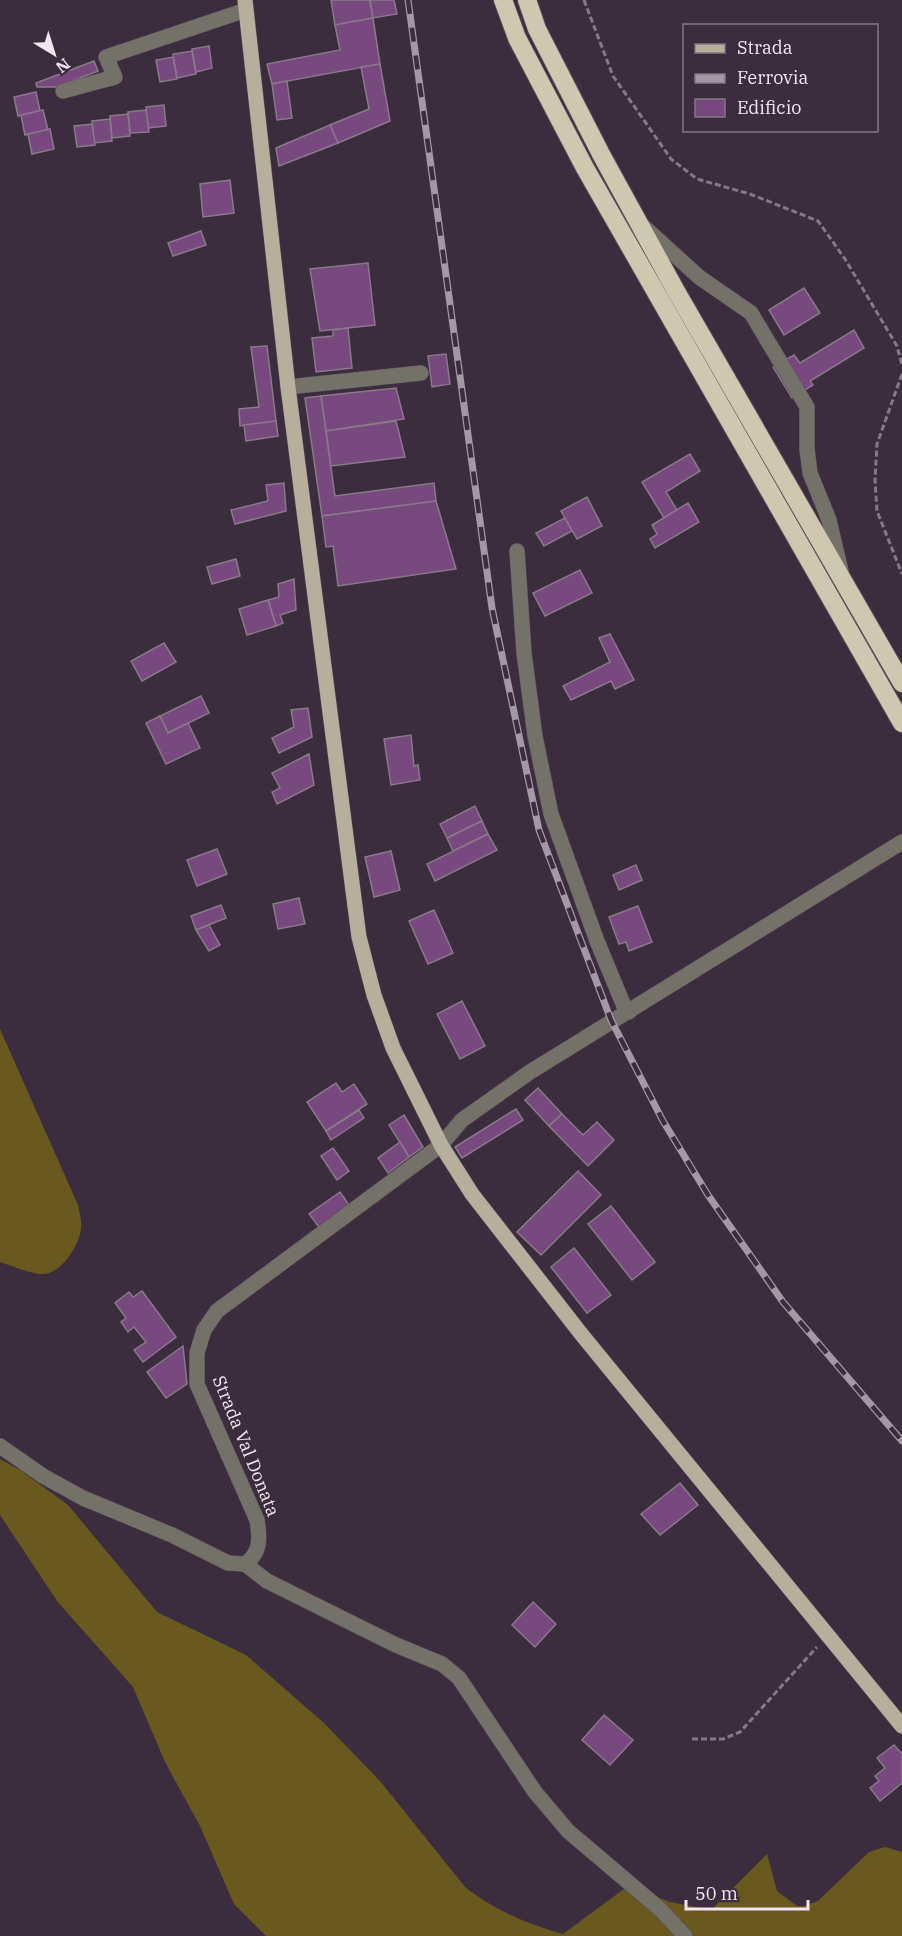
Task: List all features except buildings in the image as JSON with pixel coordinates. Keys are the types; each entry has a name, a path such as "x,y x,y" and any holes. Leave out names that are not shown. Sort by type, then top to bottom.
{"highway":[{"path":"503,0 517,38 585,168 902,723"},
{"path":"527,0 537,28 638,222 902,683"}],"main road":[{"path":"245,5 288,387 359,937 374,995 393,1048 441,1145 472,1194 530,1269 902,1726"}],"street":[{"path":"63,91 115,77 106,57 245,5"},
{"path":"638,222 699,277 751,313 807,407 807,449 810,473 829,520 844,582"},
{"path":"288,387 421,373"},
{"path":"517,551 524,653 536,736 551,814 597,941 624,1006 629,1012"},
{"name":"Strada Val Donata","path":"245,1564 257,1552 259,1531 252,1508 197,1384 197,1353 204,1330 217,1311 441,1145 462,1120 530,1072 899,844"},
{"path":"0,1446 43,1476 83,1498 172,1535 228,1563 245,1564 267,1581 396,1645 442,1665 459,1678 535,1792 568,1831 661,1910 685,1936"}],"path":[{"path":"584,0 614,76 671,159 697,179 750,194 818,221 845,259 897,346 902,365"},
{"path":"902,374 877,444 875,480 878,511 902,574"},
{"path":"692,1739 723,1739 740,1732 809,1654 830,1636"}],"shaded area":[{"path":"0,1029 78,1205 81,1225 77,1243 62,1265 48,1273 31,1272 0,1262"},
{"path":"0,1459 20,1470 68,1505 157,1612 246,1655 324,1723 380,1781 465,1887 499,1909 524,1921 563,1934 628,1886 670,1902 711,1910 767,1854 777,1891 797,1906 804,1906 818,1901 869,1852 885,1847 902,1852 902,1936 266,1936 234,1904 200,1826 165,1762 133,1687 57,1601 0,1515"}],"railway":[{"path":"408,0 492,608 539,830 611,1020 663,1121 708,1195 783,1302 902,1441"}]}
